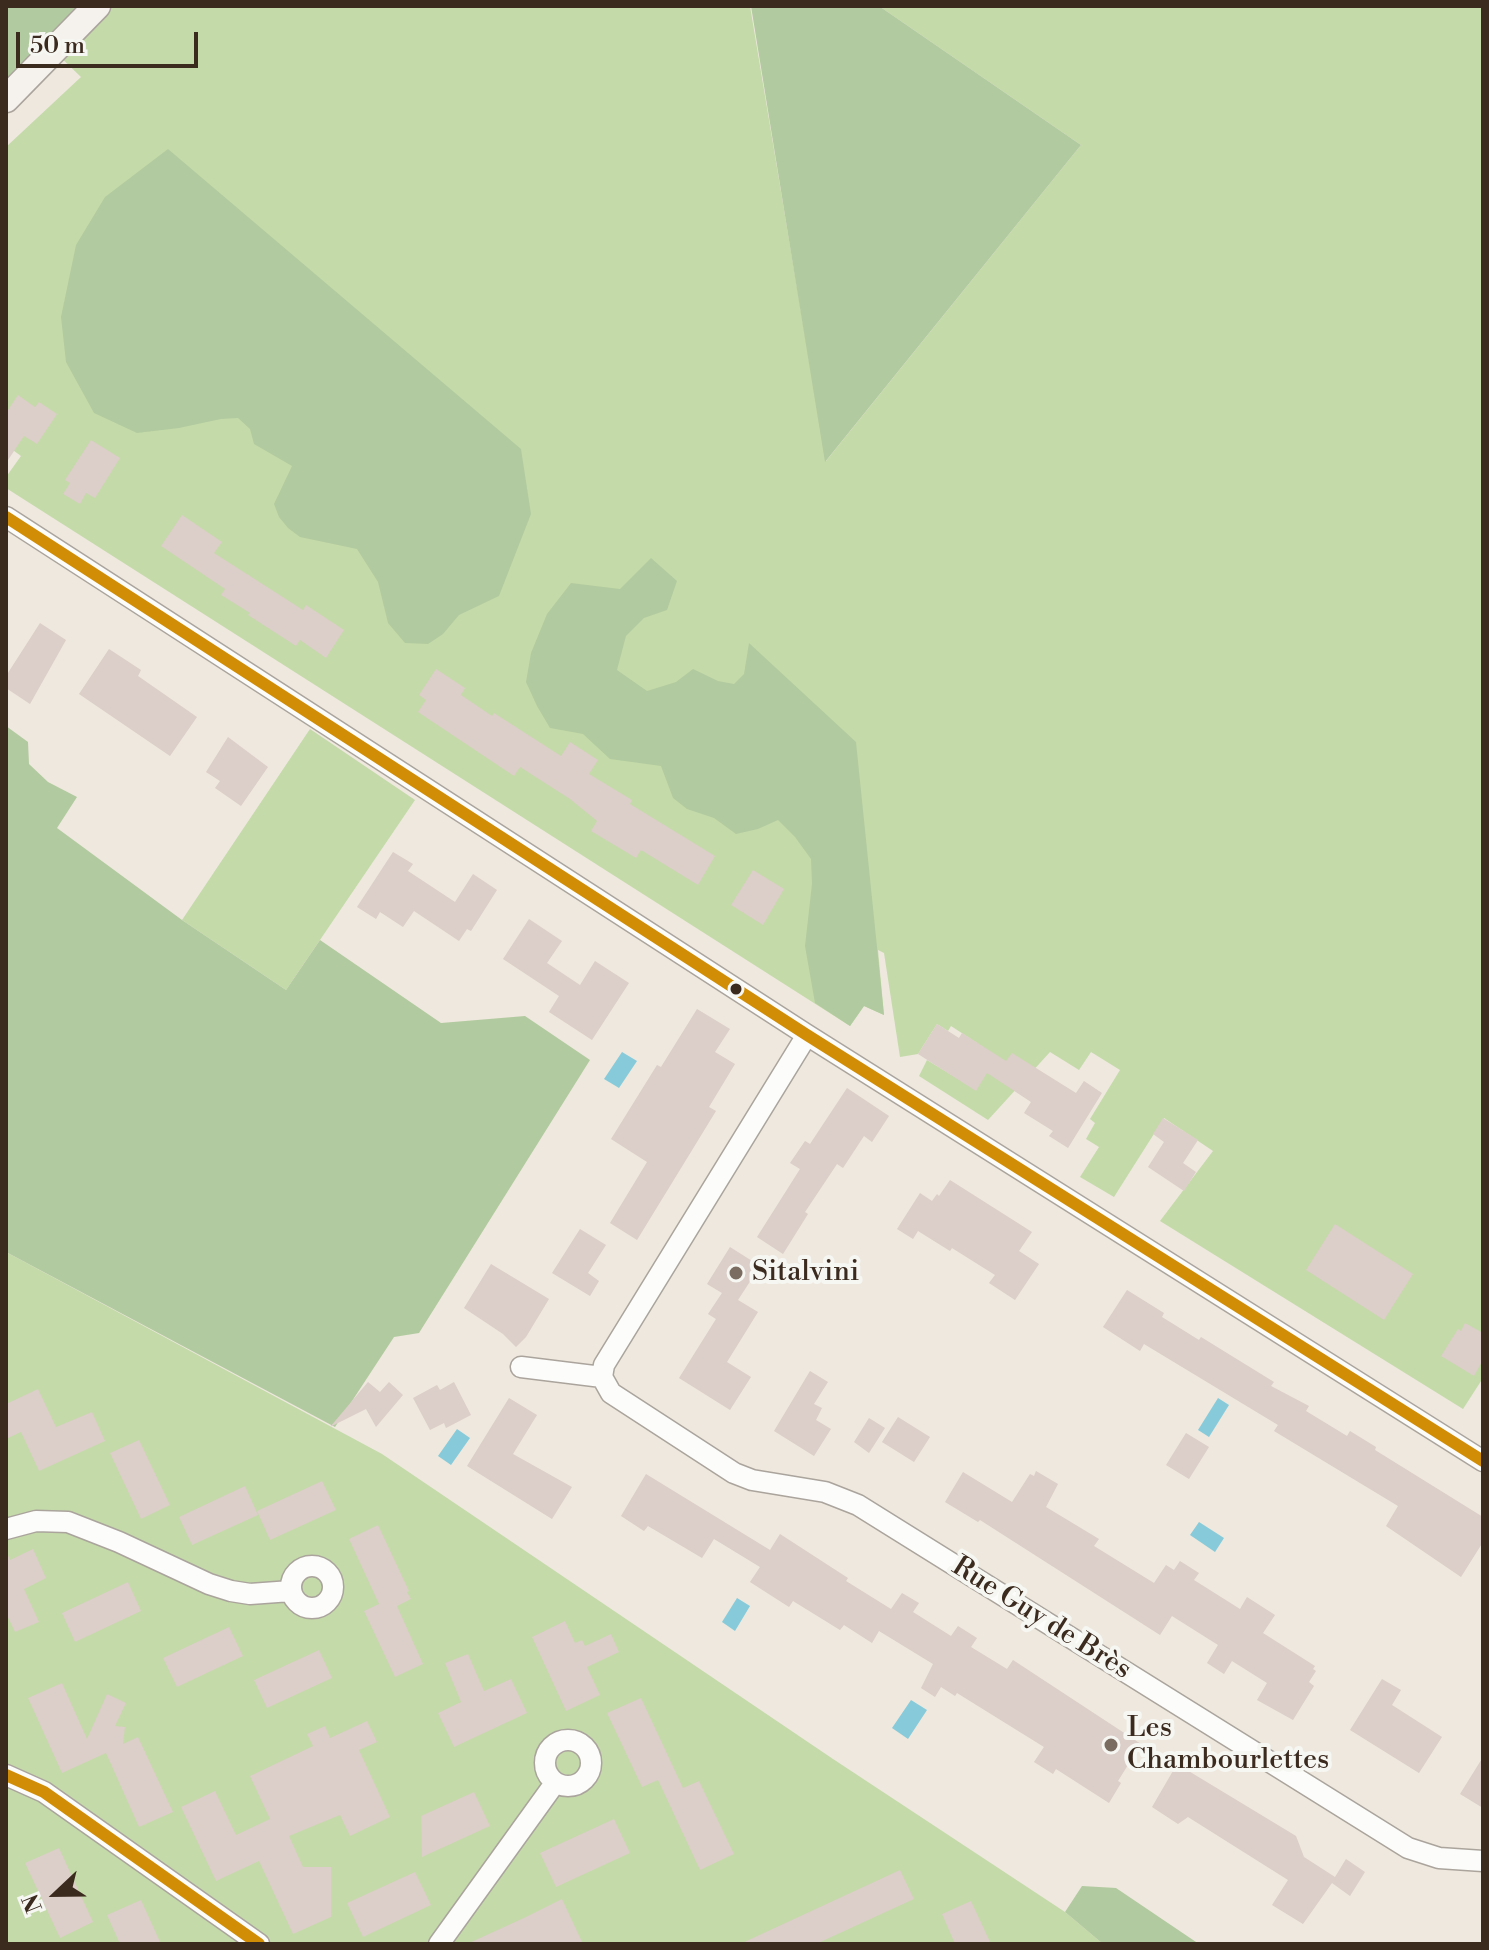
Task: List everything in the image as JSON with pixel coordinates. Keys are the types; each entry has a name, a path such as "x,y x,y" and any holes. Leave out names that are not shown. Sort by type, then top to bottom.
{"street":[{"path":"6,99 97,6"},
{"path":"6,517 807,1035 1483,1461"},
{"path":"521,1367 602,1377 610,1353 807,1035"},
{"name":"Rue Guy de Brès","path":"602,1377 611,1393 734,1473 752,1480 825,1492 858,1505 1408,1848 1439,1858 1483,1861"},
{"path":"6,1529 36,1521 68,1522 231,1591 250,1594 291,1591"},
{"path":"6,1775 44,1792 259,1944"},
{"path":"439,1944 555,1783"}],"green space":[{"path":"6,6 97,6 6,99"},
{"path":"97,6 750,6 826,461 1081,145 879,6 1483,6 1483,1378 1463,1409 1160,1221 1213,1151 1164,1118 1114,1197 1080,1177 1099,1147 1086,1139 1095,1123 1090,1119 1120,1070 1091,1052 1079,1070 1050,1052 988,1120 919,1076 927,1060 976,1090 977,1043 951,1026 948,1031 937,1024 918,1054 900,1057 884,953 878,950 884,1015 864,1006 850,1026 6,488 6,477 21,456 6,445 6,147 81,77 53,50"},
{"path":"751,6 879,6 1081,145 825,462"},
{"path":"168,149 521,449 531,514 499,596 459,615 443,634 428,644 405,643 388,623 378,582 357,549 300,537 288,528 274,504 292,466 254,444 250,429 238,418 137,433 94,413 66,362 61,317 76,245 105,197"},
{"path":"651,558 677,581 667,610 644,618 626,636 617,670 647,691 676,682 693,669 718,681 734,684 744,674 749,643 856,742 884,1015 864,1006 850,1026 815,1003 805,946 812,884 811,859 778,820 736,834 714,818 687,809 673,798 661,766 610,759 583,734 550,728 537,706 526,682 531,653 547,614 571,583 620,589"},
{"path":"6,726 28,742 29,764 48,782 77,797 57,828 182,920 286,990 320,940 441,1023 525,1016 590,1060 419,1333 394,1337 335,1427 6,1252"},
{"path":"310,729 415,800 286,990 182,920"},
{"path":"6,1252 382,1454 1065,1912 1103,1944 6,1944"},
{"path":"1082,1886 1116,1888 1199,1944 1103,1944 1065,1912"}],"water":[{"path":"622,1052 637,1061 619,1088 604,1079"},
{"path":"1218,1398 1229,1405 1209,1437 1198,1430"},
{"path":"457,1429 470,1438 451,1465 438,1456"},
{"path":"1199,1522 1224,1538 1215,1552 1190,1535"},
{"path":"737,1598 750,1606 735,1631 722,1622"},
{"path":"911,1700 927,1710 908,1739 892,1728"}],"building":[{"path":"18,395 35,407 39,402 57,414 37,444 24,436 6,463 6,413"},
{"path":"91,440 120,458 95,498 86,493 80,504 63,494 70,483 65,480"},
{"path":"182,515 222,542 214,553 303,610 306,605 344,630 326,658 300,640 296,646 248,615 250,613 221,595 225,589 161,546"},
{"path":"40,623 66,640 30,704 6,688 6,676"},
{"path":"109,649 141,670 138,676 197,717 170,756 79,694"},
{"path":"436,669 465,688 461,695 561,756 570,742 598,760 589,774 632,800 630,804 715,856 698,885 641,850 636,858 591,831 597,821 570,799 520,767 514,776 418,712 426,700 419,695"},
{"path":"228,737 268,767 241,806 215,788 220,781 206,772"},
{"path":"393,852 413,864 408,871 455,902 473,874 497,890 471,931 467,929 459,941 414,911 403,927 380,912 376,919 357,907"},
{"path":"753,870 784,889 763,925 731,905"},
{"path":"529,919 562,941 547,963 580,985 595,961 629,983 592,1040 549,1012 559,996 503,959"},
{"path":"697,1009 730,1029 715,1052 735,1064 709,1107 716,1111 637,1240 610,1223 647,1162 611,1139 657,1065 661,1067"},
{"path":"937,1024 959,1038 962,1033 1006,1061 1012,1053 1076,1093 1084,1081 1102,1093 1068,1148 1049,1136 1053,1131 1024,1113 1031,1102 987,1073 976,1091 918,1054"},
{"path":"847,1088 889,1116 872,1142 864,1136 843,1168 837,1164 805,1212 808,1214 783,1254 757,1237 800,1169 790,1163 805,1141 810,1144"},
{"path":"1163,1118 1198,1140 1183,1163 1196,1172 1184,1191 1148,1167 1164,1142 1153,1134"},
{"path":"950,1180 1032,1232 1019,1251 1039,1264 1015,1300 989,1283 995,1275 952,1248 950,1251 918,1231 913,1239 897,1229 920,1193 932,1201"},
{"path":"1335,1224 1413,1274 1384,1320 1306,1270"},
{"path":"580,1229 606,1245 588,1273 599,1281 590,1296 552,1273"},
{"path":"730,1247 760,1266 738,1300 758,1312 727,1362 751,1377 730,1410 679,1378 716,1319 708,1314 722,1293 707,1284"},
{"path":"491,1264 549,1299 526,1337 516,1347 503,1334 464,1308"},
{"path":"1127,1290 1164,1313 1162,1317 1274,1382 1271,1386 1309,1406 1306,1411 1347,1436 1350,1431 1483,1517 1483,1542 1461,1577 1386,1526 1398,1506 1274,1431 1278,1425 1144,1344 1140,1351 1103,1327"},
{"path":"1465,1323 1483,1333 1483,1360 1474,1376 1441,1356"},
{"path":"810,1371 828,1382 814,1404 822,1408 816,1420 831,1429 814,1456 774,1431"},
{"path":"368,1382 380,1392 389,1382 403,1395 376,1427 366,1409 330,1427"},
{"path":"454,1382 471,1415 446,1428 444,1423 430,1430 413,1398 437,1385 440,1390"},
{"path":"38,1389 56,1427 92,1412 105,1441 39,1471 21,1432 6,1439 6,1404"},
{"path":"509,1398 537,1415 513,1454 572,1487 552,1519 467,1466"},
{"path":"898,1417 930,1437 914,1462 882,1442"},
{"path":"869,1418 885,1428 869,1453 854,1442"},
{"path":"1186,1433 1209,1447 1189,1479 1166,1465"},
{"path":"139,1440 170,1505 141,1519 110,1453"},
{"path":"1036,1471 1058,1484 1046,1507 1099,1539 1094,1546 1154,1583 1166,1565 1174,1570 1180,1561 1199,1573 1194,1580 1240,1609 1247,1597 1275,1615 1263,1633 1315,1666 1313,1669 1316,1671 1309,1682 1314,1686 1293,1720 1257,1700 1267,1683 1232,1661 1224,1674 1207,1663 1218,1645 1172,1616 1160,1635 980,1520 978,1522 945,1502 963,1472 1012,1502 1030,1474 1034,1476"},
{"path":"646,1474 770,1550 780,1534 891,1609 902,1593 919,1603 913,1612 951,1636 958,1626 977,1638 971,1647 1007,1669 1013,1660 1141,1744 1118,1781 1121,1783 1109,1803 1056,1769 1053,1774 1034,1762 1044,1747 957,1693 955,1696 941,1687 935,1697 921,1688 933,1664 879,1631 872,1643 844,1625 840,1630 793,1601 789,1607 750,1582 760,1567 714,1539 702,1558 648,1526 644,1531 621,1516"},
{"path":"322,1481 336,1510 270,1540 257,1511"},
{"path":"245,1486 258,1515 192,1545 179,1517"},
{"path":"378,1525 409,1591 411,1599 397,1606 423,1664 395,1677 364,1611 379,1604 349,1539"},
{"path":"33,1549 46,1578 24,1589 39,1622 15,1632 6,1613 6,1550 10,1560"},
{"path":"128,1582 141,1611 75,1642 62,1613"},
{"path":"565,1621 575,1643 582,1640 585,1646 611,1634 619,1652 587,1667 600,1695 566,1711 532,1637"},
{"path":"229,1627 243,1656 177,1687 163,1658"},
{"path":"319,1650 332,1678 267,1708 254,1680"},
{"path":"468,1654 484,1691 511,1679 527,1713 454,1747 438,1713 461,1702 445,1663"},
{"path":"1382,1679 1401,1690 1392,1705 1442,1737 1419,1773 1350,1730"},
{"path":"62,1683 87,1739 107,1694 126,1703 115,1726 125,1727 123,1744 138,1737 173,1812 139,1827 106,1753 62,1773 28,1698"},
{"path":"641,1698 683,1788 699,1781 734,1854 700,1870 658,1780 642,1787 607,1713"},
{"path":"367,1721 377,1742 359,1750 390,1817 350,1836 340,1815 289,1836 303,1867 331,1867 331,1917 293,1934 259,1861 216,1881 181,1807 215,1791 236,1835 270,1819 250,1776 313,1746 307,1734 325,1726 330,1738"},
{"path":"1483,1757 1483,1808 1460,1794"},
{"path":"1177,1764 1296,1836 1304,1857 1335,1877 1346,1859 1365,1872 1350,1896 1332,1883 1303,1924 1272,1905 1288,1880 1188,1817 1178,1824 1152,1807"},
{"path":"474,1792 490,1826 422,1857 421,1816"},
{"path":"614,1819 630,1853 556,1887 540,1853"},
{"path":"59,1848 93,1922 60,1938 25,1863"},
{"path":"900,1870 914,1899 816,1944 740,1944"},
{"path":"415,1872 431,1905 363,1937 347,1903"},
{"path":"562,1899 583,1944 467,1944 526,1917"},
{"path":"141,1900 161,1944 120,1944 107,1915"},
{"path":"971,1901 991,1944 955,1944 942,1914"}],"transit line":[{"path":"6,517 807,1035 1483,1461"},
{"path":"6,1775 44,1792 259,1944"}],"place":[{"name":"Sitalvini","path":"736,1273"},
{"name":"Les Chambourlettes","path":"1111,1745"}]}
